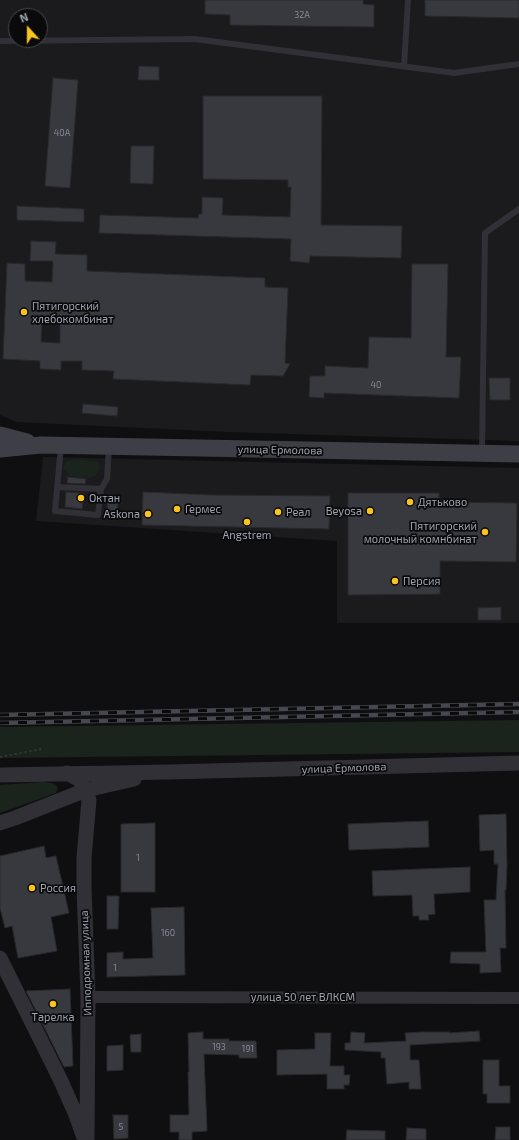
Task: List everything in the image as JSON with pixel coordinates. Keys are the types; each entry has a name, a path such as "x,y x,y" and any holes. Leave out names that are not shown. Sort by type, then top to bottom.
{"main road":[{"name":"улица Ермолова","path":"0,435 40,445"},
{"name":"улица Ермолова","path":"0,449 40,445 519,454"}],"street":[{"name":"улица Ермолова","path":"0,774 169,772 519,763"},
{"name":"улица Ермолова","path":"0,823 86,790 169,772"},
{"path":"66,773 78,779 86,790"},
{"name":"Ипподромная улица","path":"85,1140 88,997 84,858 89,800 86,790"},
{"name":"Ипподромная улица","path":"0,958 61,1081 85,1140"},
{"name":"улица 50 лет ВЛКСМ","path":"88,997 519,998"}],"lane":[{"path":"404,66 408,0"},
{"path":"0,41 195,39 454,72 519,64"},
{"path":"482,453 485,233 519,209"},
{"path":"61,446 55,511 98,515 101,489 107,479 109,447"},
{"path":"57,487 101,489"}],"path":[{"path":"0,757 42,749"}],"shaded area":[{"path":"0,0 519,0 519,441 228,432 16,422 0,415"},
{"path":"43,457 519,468 519,623 337,623 337,541 36,521"},
{"path":"74,459 96,461 101,466 96,475 89,478 70,476 63,468 66,462"},
{"path":"519,720 519,752 0,758 0,727"},
{"path":"43,782 56,785 58,788 56,793 0,813 0,785"}],"building":[{"path":"205,0 363,0 363,4 374,5 374,27 230,25 230,15 205,14"},
{"path":"425,0 519,0 519,18 425,16"},
{"path":"139,66 159,67 159,80 138,80"},
{"path":"53,78 78,80 70,188 45,186"},
{"path":"203,96 322,96 321,225 402,226 401,258 310,256 309,263 290,261 291,239 99,233 100,215 198,218 199,214 202,214 202,197 223,198 222,215 290,217 291,187 288,187 288,180 203,179"},
{"path":"131,146 154,146 153,184 130,183"},
{"path":"17,206 84,209 84,222 17,220"},
{"path":"31,241 56,242 55,254 87,255 87,271 265,278 265,287 288,288 285,363 290,364 283,376 251,375 250,385 113,379 114,371 82,370 82,361 61,361 61,370 40,369 40,361 3,359 7,263 25,264 25,281 52,282 53,261 30,261","holes":["42,321 60,322 60,343 41,342"]},
{"path":"412,264 448,264 446,357 461,357 459,398 324,393 324,398 309,397 310,376 325,376 325,366 368,368 369,337 411,338"},
{"path":"489,378 510,378 510,400 490,400"},
{"path":"83,404 118,407 117,416 82,413"},
{"path":"68,477 86,479 85,484 67,483"},
{"path":"66,492 84,493 82,509 65,507"},
{"path":"143,492 211,495 330,496 329,529 142,525"},
{"path":"348,493 439,493 439,502 517,503 516,562 440,561 440,594 348,595"},
{"path":"108,494 119,496 117,511 107,510"},
{"path":"501,607 501,620 478,620 478,608"},
{"path":"506,814 506,948 500,948 501,972 480,973 480,964 450,963 451,952 486,952 484,900 496,900 498,864 494,864 494,850 480,851 479,815"},
{"path":"428,821 429,847 349,850 348,824"},
{"path":"155,823 155,892 121,892 121,824"},
{"name":"Россия","path":"44,846 46,858 56,856 69,913 51,917 57,951 18,958 12,926 5,928 0,908 0,856"},
{"path":"470,867 470,892 434,894 435,914 428,915 429,920 419,920 419,916 413,916 412,895 373,896 372,871"},
{"path":"107,896 119,896 118,929 107,929"},
{"path":"184,907 185,975 107,977 107,953 123,952 123,959 153,958 151,908"},
{"path":"70,989 73,1066 64,1067 26,991"},
{"path":"479,1031 480,1041 410,1045 410,1060 419,1060 421,1089 409,1089 409,1082 387,1084 385,1058 381,1058 381,1052 345,1050 345,1043 350,1043 351,1032 365,1033 364,1043 406,1041 405,1033"},
{"path":"203,1032 203,1039 256,1041 257,1058 239,1058 239,1055 204,1054 207,1131 192,1132 192,1140 179,1140 179,1132 170,1132 170,1115 189,1115 188,1033"},
{"path":"315,1033 331,1033 330,1066 344,1066 344,1075 350,1075 349,1085 344,1085 344,1089 327,1089 327,1074 277,1075 277,1050 315,1049"},
{"path":"141,1034 141,1052 131,1052 130,1035"},
{"path":"123,1045 123,1070 107,1071 107,1046"},
{"path":"483,1060 499,1060 499,1086 510,1086 510,1103 487,1103 487,1094 483,1094"},
{"path":"113,1115 128,1115 128,1138 114,1139"},
{"path":"496,1127 510,1127 510,1140 495,1140"},
{"path":"407,1128 426,1129 426,1140 406,1140"},
{"path":"347,1130 385,1131 385,1140 346,1140"}],"railway":[{"path":"0,715 519,704"},
{"path":"0,723 519,712"}],"place":[{"name":"Пятигорский хлебокомбинат","path":"24,312"},
{"name":"Октан","path":"81,498"},
{"name":"Дятьково","path":"410,502"},
{"name":"Гермес","path":"177,509"},
{"name":"Beyosa","path":"370,511"},
{"name":"Реал","path":"278,512"},
{"name":"Askona","path":"148,514"},
{"name":"Angstrem","path":"247,522"},
{"name":"Пятигорский молочный комнбинат","path":"485,532"},
{"name":"Персия","path":"395,581"},
{"name":"Россия","path":"32,888"},
{"name":"Тарелка","path":"53,1004"}]}
